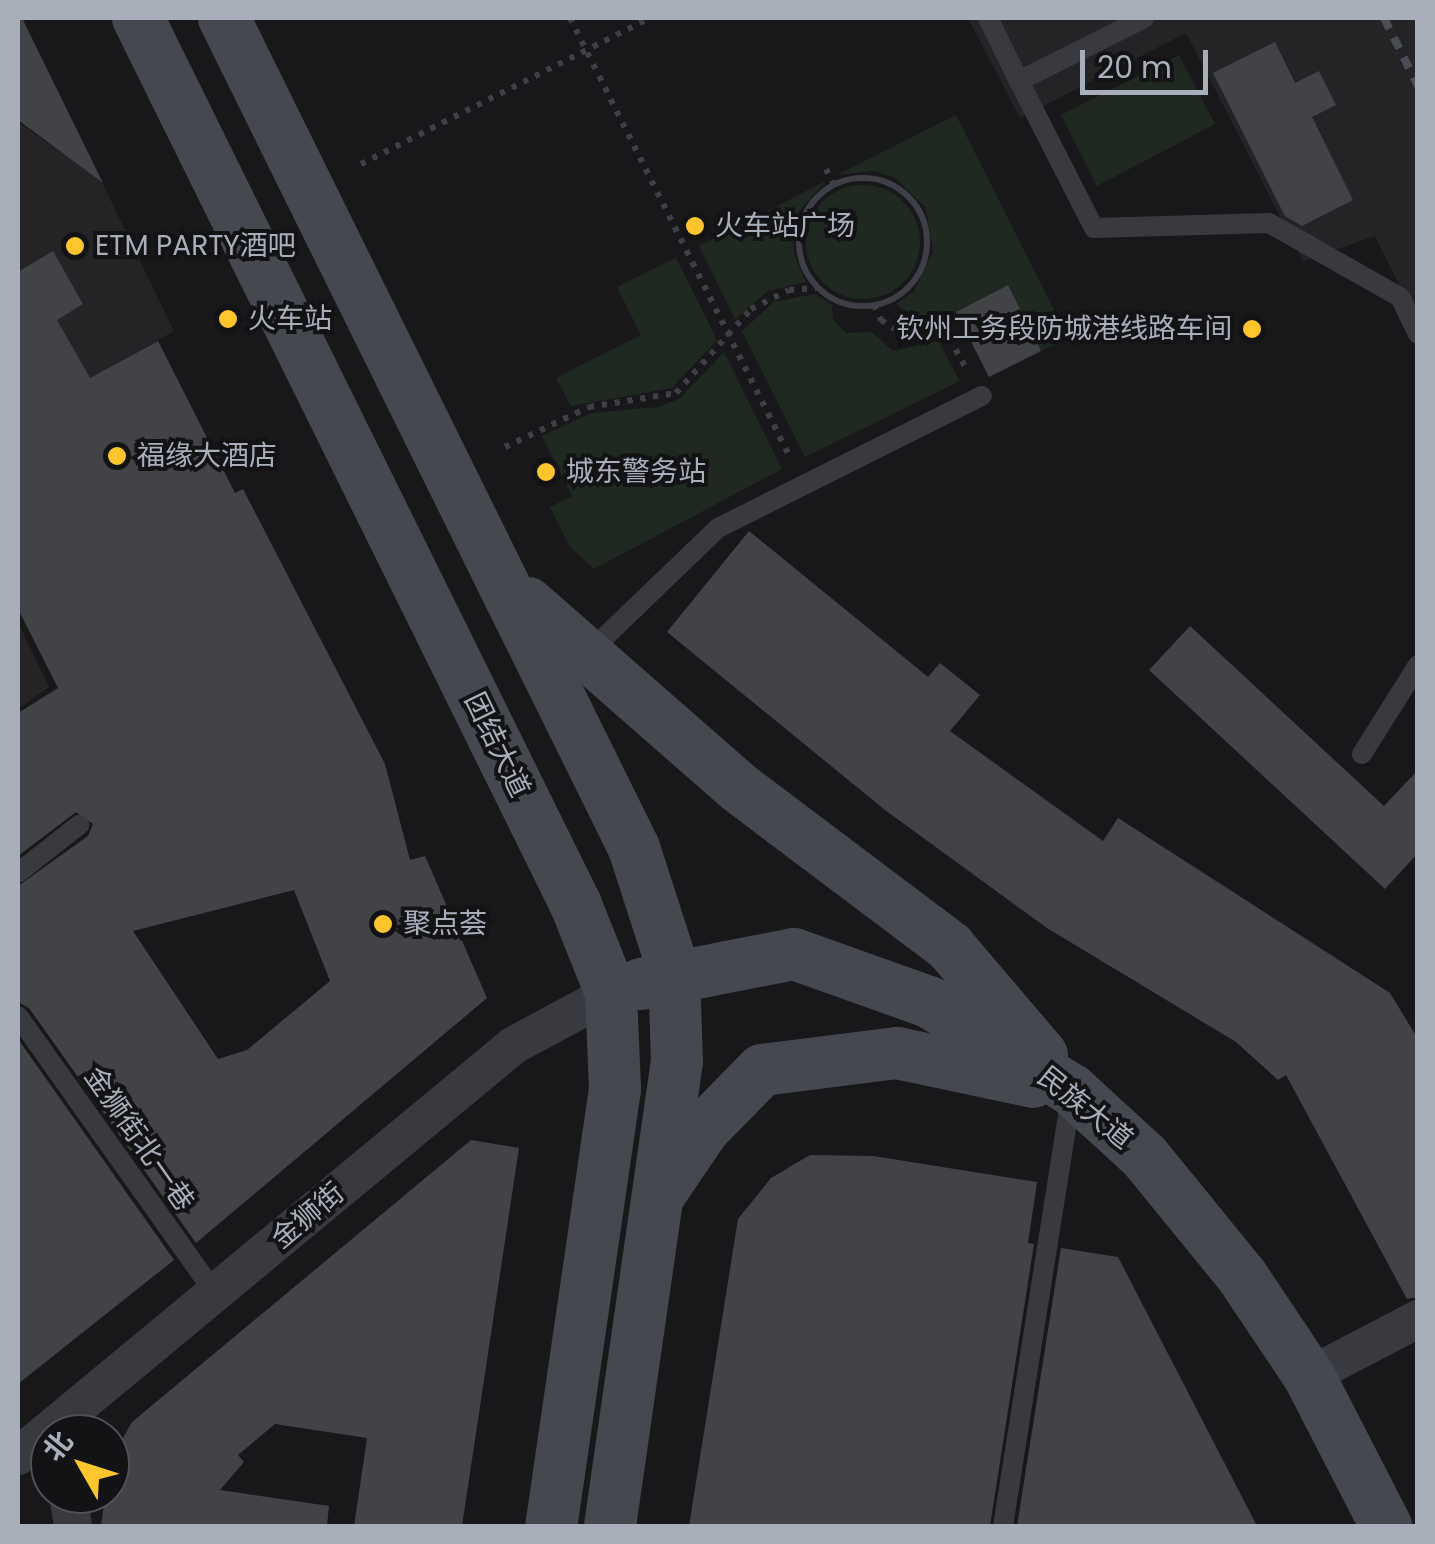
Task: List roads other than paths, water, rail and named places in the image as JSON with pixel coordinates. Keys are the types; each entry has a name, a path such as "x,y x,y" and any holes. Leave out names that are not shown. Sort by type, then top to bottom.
{"main road":[{"name":"团结大道","path":"138,18 576,905 610,994 615,1088 551,1526"},
{"path":"224,18 500,576 566,667 634,848 674,972 677,1062 610,1526"},
{"path":"566,667 738,787 950,947 1072,1090"},
{"name":"民族大道","path":"610,994 674,972 794,954 930,1002 1072,1090 1145,1156 1242,1276 1310,1376 1386,1526"},
{"path":"658,1196 704,1129 762,1070 897,1052 1072,1090"}],"street":[{"name":"金狮街","path":"78,1414 215,1293 514,1045 610,994"},
{"path":"1310,1376 1418,1319"}],"lane":[{"path":"988,18 1094,228 1269,223 1400,297 1418,334"},
{"path":"1019,81 1144,18"},
{"path":"566,667 718,528 982,396"},
{"path":"1362,754 1418,665"},
{"path":"18,873 79,825"},
{"name":"金狮街北一巷","path":"18,1016 215,1293"},
{"path":"1004,1526 1072,1090"}],"railway":[{"path":"1384,18 1418,86"}],"place":[{"name":"火车站广场","path":"695,226"},
{"name":"ETM PARTY酒吧","path":"75,246"},
{"name":"火车站","path":"228,319"},
{"name":"钦州工务段防城港线路车间","path":"1252,329"},
{"name":"福缘大酒店","path":"117,456"},
{"name":"城东警务站","path":"546,472"},
{"name":"聚点荟","path":"383,924"}]}
